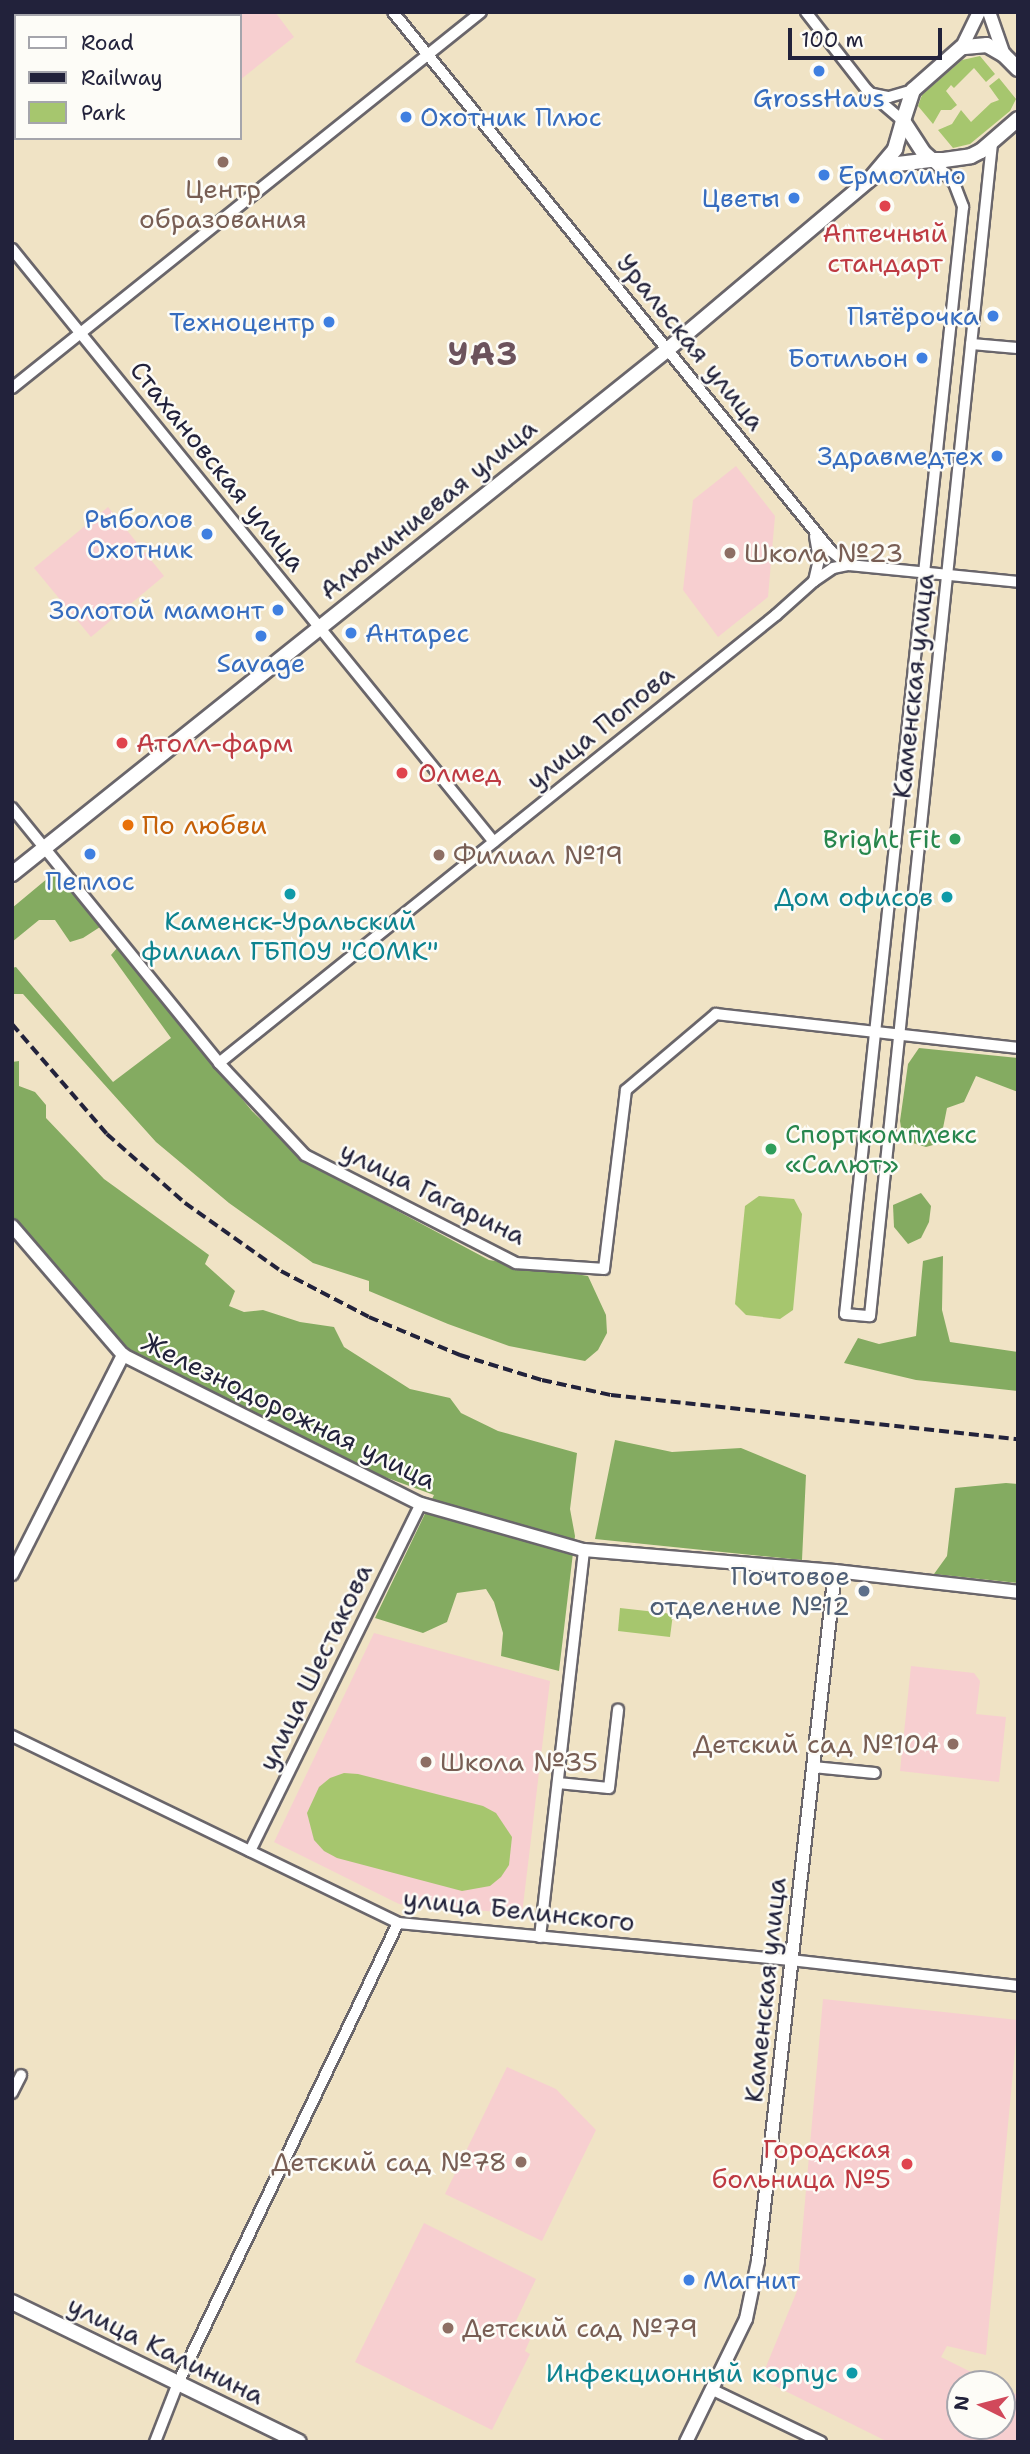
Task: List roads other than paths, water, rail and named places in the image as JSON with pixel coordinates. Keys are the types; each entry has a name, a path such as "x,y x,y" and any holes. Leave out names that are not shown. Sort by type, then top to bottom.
{"main road":[{"path":"871,177 895,149 913,90 962,47 987,45 1004,55 1018,69"},
{"path":"871,177 898,164 971,156 992,144 1018,120"},
{"path":"903,121 912,139 932,160"},
{"name":"Алюминиевая улица","path":"14,873 667,350 871,177"},
{"name":"улица Калинина","path":"12,2302 299,2442"}],"street":[{"name":"Уральская улица","path":"393,12 813,532 849,565"},
{"path":"12,388 481,12"},
{"path":"806,12 870,93 903,121"},
{"path":"962,47 979,12"},
{"path":"989,12 1004,55"},
{"path":"870,93 889,97 913,90"},
{"name":"Каменская улица","path":"932,160 959,191 963,207 845,1314 870,1316 992,144"},
{"path":"961,234 982,237"},
{"name":"Стахановская улица","path":"12,249 494,842"},
{"path":"971,344 1018,348"},
{"path":"813,532 819,559 814,581"},
{"path":"849,565 1018,582"},
{"name":"улица Попова","path":"219,1063 776,615 814,581 832,568 849,565"},
{"name":"улица Гагарина","path":"12,808 219,1063 305,1155 516,1263 604,1269 626,1090 716,1014 1018,1048"},
{"name":"Железнодорожная улица","path":"12,1226 123,1355 421,1504 584,1550 835,1572 1018,1592"},
{"path":"12,1574 123,1355"},
{"name":"улица Шестакова","path":"250,1851 421,1504"},
{"path":"540,1937 584,1550"},
{"name":"Каменская улица","path":"686,2442 746,2319 758,2261 835,1572"},
{"path":"558,1783 609,1788 618,1710"},
{"name":"улица Белинского","path":"12,1735 398,1923 791,1960 1018,1986"},
{"path":"813,1767 875,1773"},
{"path":"155,2442 178,2383 398,1923"},
{"path":"12,2093 21,2075"},
{"path":"713,2390 821,2442"}],"railway":[{"path":"12,1024 107,1134 185,1203 281,1271 369,1317 460,1355 542,1380 611,1395 1018,1439"}],"place":[{"name":"GrossHaus","path":"819,71"},
{"name":"Охотник Плюс","path":"406,117"},
{"name":"Центр образования","path":"223,162"},
{"name":"Ермолино","path":"824,175"},
{"name":"Цветы","path":"794,198"},
{"name":"Аптечный стандарт","path":"885,206"},
{"name":"Пятёрочка","path":"993,316"},
{"name":"Техноцентр","path":"329,322"},
{"name":"Ботильон","path":"922,358"},
{"name":"Здравмедтех","path":"997,456"},
{"name":"Рыболов Охотник","path":"207,534"},
{"name":"Школа №23","path":"730,553"},
{"name":"Золотой мамонт","path":"278,610"},
{"name":"Антарес","path":"351,633"},
{"name":"Savage","path":"261,636"},
{"name":"Атолл-фарм","path":"122,743"},
{"name":"Олмед","path":"402,773"},
{"name":"По любви","path":"128,825"},
{"name":"Bright Fit","path":"955,839"},
{"name":"Пеплос","path":"90,854"},
{"name":"Филиал №19","path":"439,855"},
{"name":"Каменск-Уральский филиал ГБПОУ \"СОМК\"","path":"290,894"},
{"name":"Дом офисов","path":"947,897"},
{"name":"Спорткомплекс «Салют»","path":"771,1149"},
{"name":"Почтовое отделение №12","path":"864,1591"},
{"name":"Детский сад №104","path":"953,1744"},
{"name":"Школа №35","path":"426,1762"},
{"name":"Детский сад №78","path":"521,2162"},
{"name":"Городская больница №5","path":"907,2164"},
{"name":"Магнит","path":"689,2280"},
{"name":"Детский сад №79","path":"448,2328"},
{"name":"Инфекционный корпус","path":"852,2373"}],"district":[{"name":"УАЗ","path":"483,354"}]}
